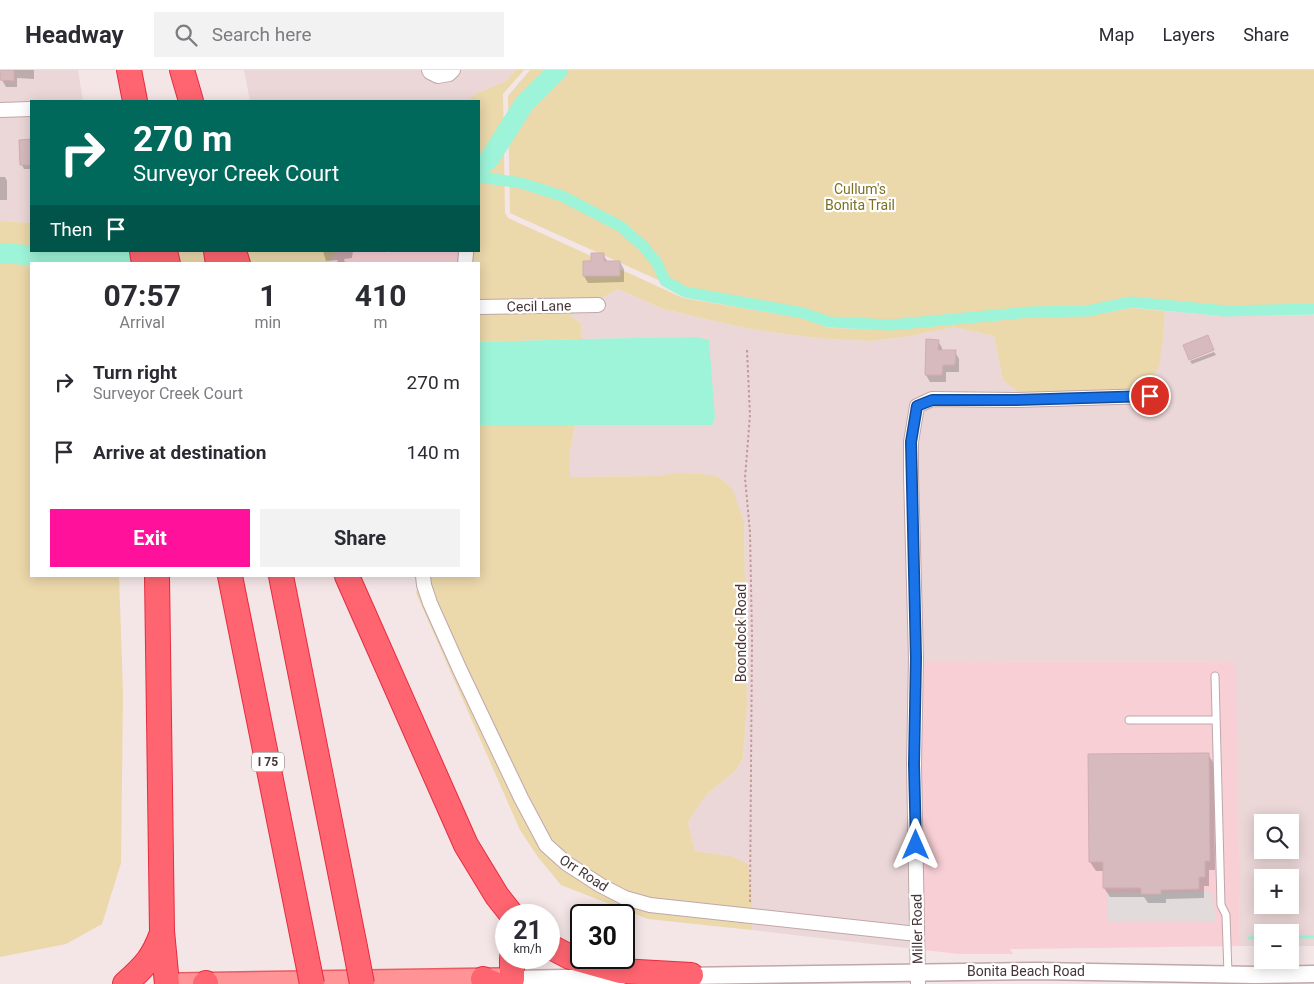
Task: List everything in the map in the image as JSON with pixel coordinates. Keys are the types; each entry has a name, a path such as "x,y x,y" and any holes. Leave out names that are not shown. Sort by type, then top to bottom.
{"highway":[{"path":"124,70 127,100"},
{"path":"128,70 135,100"},
{"path":"181,70 186,100"},
{"path":"181,70 191,100"},
{"path":"157,577 162,931 167,984"},
{"name":"I 75","path":"230,577 312,984"},
{"path":"281,577 362,984"},
{"path":"347,577 466,845 495,905"},
{"path":"466,845 503,904"},
{"path":"125,984 144,967 155,951 162,931"},
{"path":"560,952 570,957 620,971 690,975"}],"main road":[{"path":"180,984 502,977"}],"street":[{"path":"429,70 438,76 449,74 454,70"},
{"path":"0,110 30,109"},
{"name":"Cecil Lane","path":"480,307 598,305"},
{"name":"Miller Road","path":"918,978 914,764 916,668 911,442 917,406 939,399 1014,400 1150,396"},
{"name":"Orr Road","path":"423,577 430,603 521,798 546,845 557,856 600,885 624,898 650,905 917,934"},
{"name":"Bonita Beach Road","path":"502,977 690,975 918,978 1037,970 1255,979 1314,974"}],"lane":[{"path":"1215,676 1221,905 1226,915 1234,978"},
{"path":"1130,720 1216,720"}],"path":[{"name":"Boondock Road","path":"747,350 750,415 745,478 750,532 752,638 750,915"}],"shaded area":[{"path":"0,70 78,70 83,100 30,100 30,223 0,221"},
{"path":"244,70 516,70 506,81 475,94 468,100 250,100"},
{"path":"336,252 462,252 460,262 330,262"},
{"path":"618,289 663,309 745,328 828,339 872,341 954,327 994,336 1003,380 1163,341 1165,311 1221,316 1314,315 1314,946 1299,946 1299,924 1254,924 1254,946 1240,946 1235,662 917,661 924,950 752,930 752,899 730,856 695,851 688,822 706,795 736,770 743,758 747,706 744,522 733,491 719,477 673,473 658,476 569,477 569,457 575,425 712,425 715,418 696,337 581,339 581,323 570,316"},
{"path":"696,337 709,340 715,418 712,425 480,425 480,342"},
{"path":"917,661 1236,662 1240,946 1010,949 1013,954 959,954 924,950"},
{"path":"1212,892 1216,921 1108,921 1108,893"}],"green space":[{"path":"516,70 524,70 503,94 505,213 508,218 683,298 802,318 829,328 892,330 1031,317 1087,316 1131,308 1165,311 1159,366 1148,386 1114,399 1032,402 1003,380 994,336 954,327 872,341 828,339 785,334 745,328 663,309 618,289 570,316 581,323 581,339 480,342 480,262 460,262 462,252 480,252 480,100 468,100 475,94 506,81"},
{"name":"Cullum's Bonita Trail","path":"530,70 1314,70 1314,309 1221,310 1131,302 1087,311 1030,312 891,325 829,322 803,313 685,292 510,213 508,96"},
{"path":"0,221 30,223 30,252 137,252 138,262 30,262 30,577 119,577 123,692 121,863 102,924 66,944 0,957"},
{"path":"171,252 210,252 212,262 174,262"},
{"path":"240,252 336,252 330,262 243,262"},
{"path":"480,425 575,425 569,457 570,477 658,476 673,473 703,474 719,477 733,490 744,522 747,706 743,758 736,770 706,795 688,822 695,851 730,856 748,864 752,899 752,930 648,919 635,914 635,904 610,904 561,885 538,857 520,830 416,593 421,577 480,577"}],"building":[{"path":"1,70 14,70 14,81 0,80"},
{"path":"30,139 30,165 20,165 19,140"},
{"path":"591,253 604,253 604,261 620,261 620,276 583,276 583,261 591,261"},
{"path":"1208,335 1214,350 1189,360 1183,345"},
{"path":"926,339 939,340 938,350 956,350 955,365 943,365 942,375 925,375"},
{"path":"1209,753 1210,861 1205,861 1205,877 1199,877 1199,889 1161,890 1161,894 1141,894 1141,888 1103,888 1103,862 1089,862 1088,754"}],"waterway":[{"path":"480,168 490,158 524,104 558,70"},
{"path":"480,177 521,183 562,196 620,226 643,246 657,263 665,281 685,292 803,313 829,322 891,325 1030,312 1087,311 1131,302 1226,311 1314,309"},
{"path":"0,253 66,256 124,252"},
{"path":"1299,937 1314,937"},
{"path":"1249,938 1254,938"}],"route":[{"path":"916,845 914,764 916,658 911,442 917,406 932,400 946,399 1014,400 1150,396"}]}
